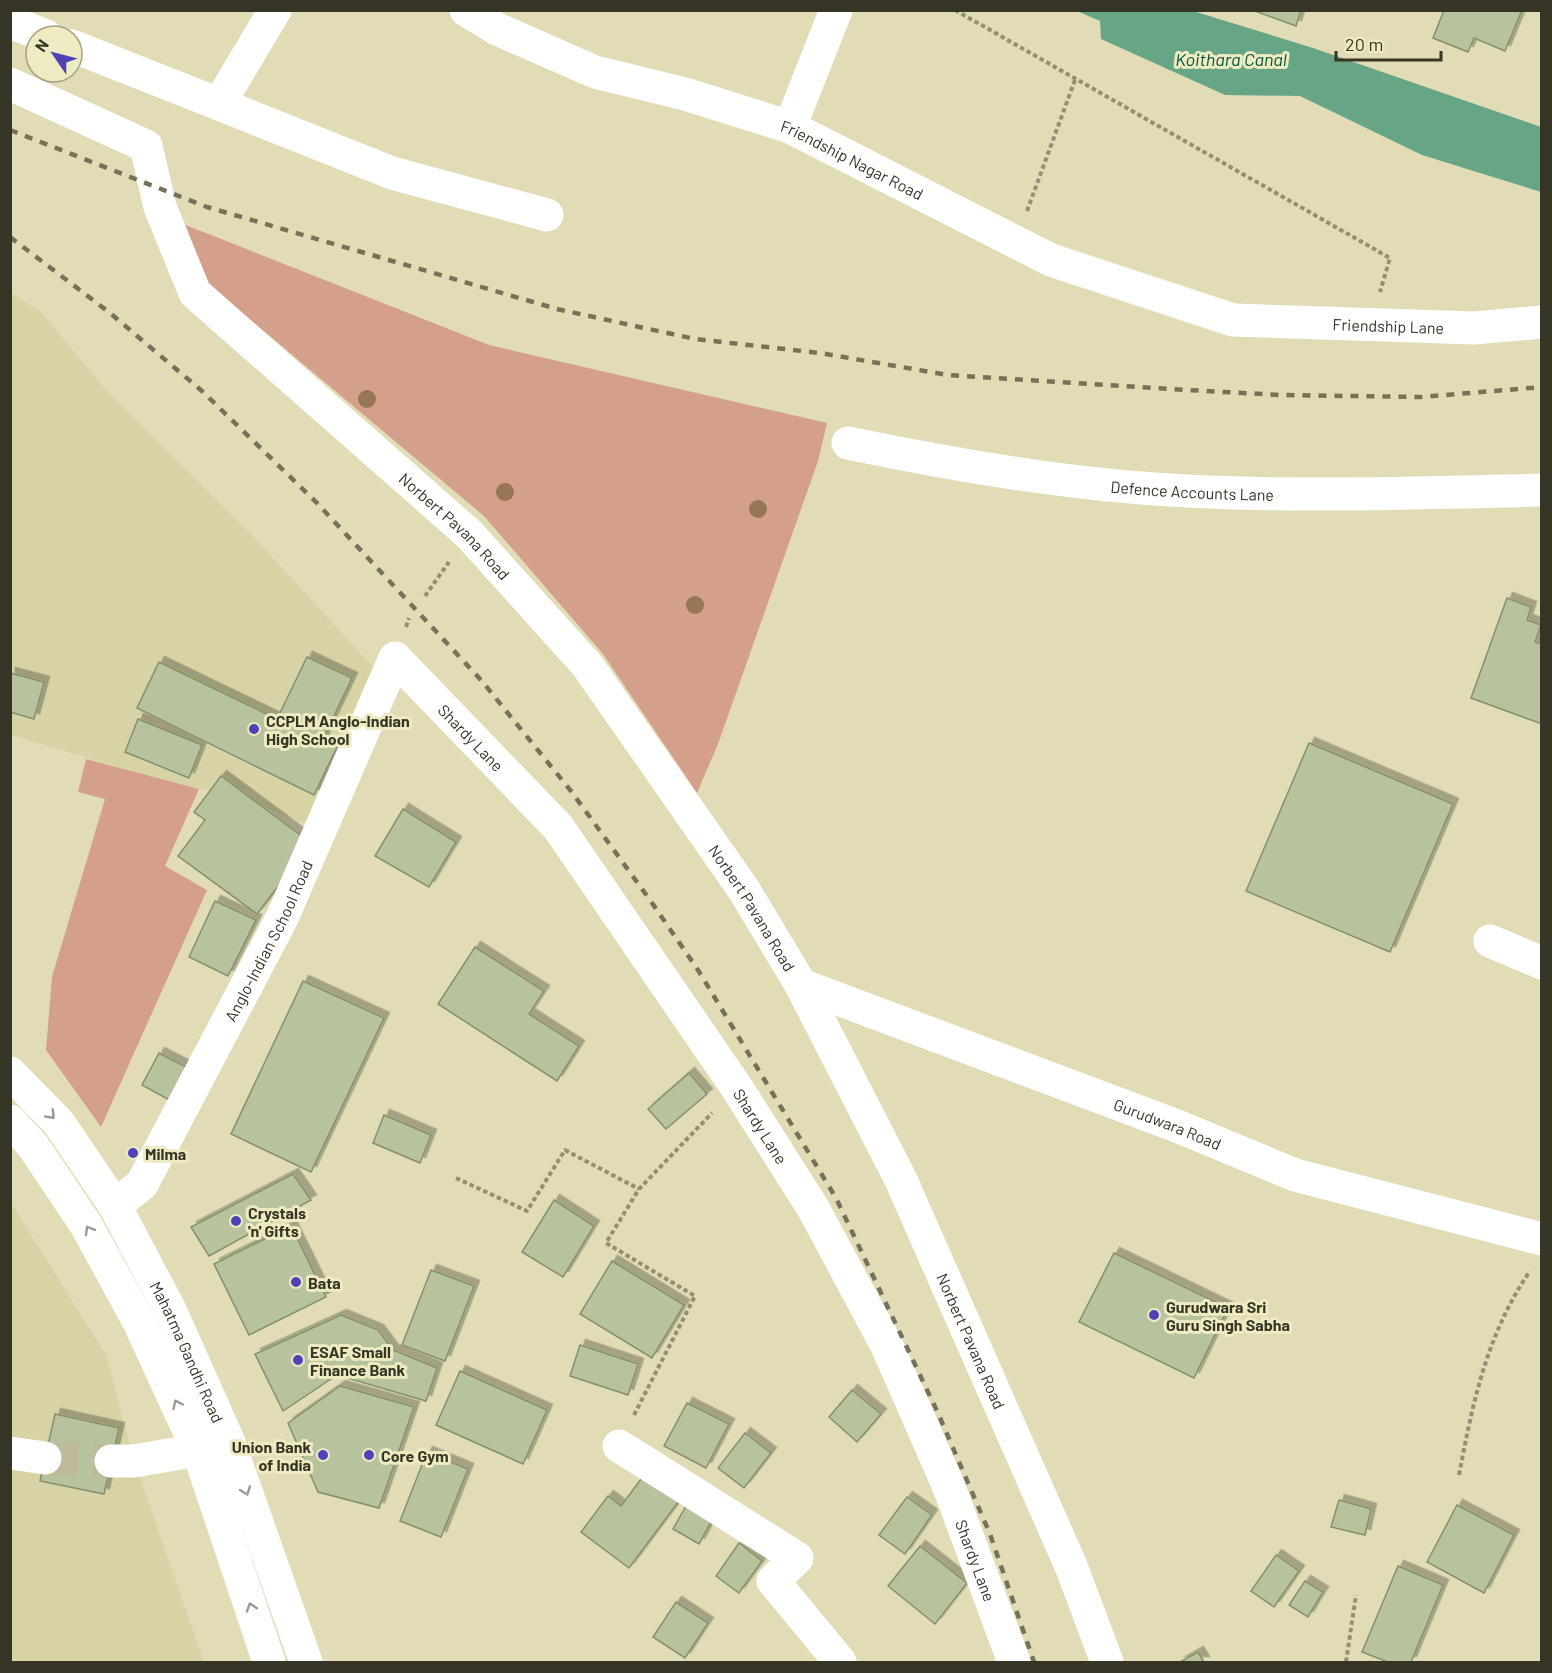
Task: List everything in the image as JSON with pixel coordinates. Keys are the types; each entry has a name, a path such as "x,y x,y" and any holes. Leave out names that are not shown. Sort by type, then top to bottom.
{"street":[{"path":"219,104 275,10"},
{"name":"Friendship Nagar Road","path":"466,10 497,30 595,72 685,94 790,127 1051,260 1233,320"},
{"path":"790,127 836,10"},
{"path":"10,22 24,27"},
{"path":"84,51 392,173 547,215"},
{"name":"Norbert Pavana Road","path":"10,84 146,146 160,207 195,293 469,534 587,665 750,887 920,1223 1071,1566 1107,1662"},
{"name":"Friendship Lane","path":"1233,320 1474,328 1542,322"},
{"name":"Defence Accounts Lane","path":"848,443 953,465 1153,489 1350,495 1542,490"},
{"name":"Shardy Lane","path":"395,658 558,827 737,1088 813,1208 887,1346 949,1487 1014,1662"},
{"name":"Anglo-Indian School Road","path":"115,1206 142,1184 282,918 395,658"},
{"path":"1491,941 1542,963"},
{"name":"Gurudwara Road","path":"801,985 1177,1126 1295,1175 1538,1251"},
{"name":"Mahatma Gandhi Road","path":"10,1073 59,1123 115,1206 171,1310 213,1445 269,1662"},
{"name":"Mahatma Gandhi Road","path":"10,1121 33,1146 86,1225 139,1322 213,1445 306,1662"},
{"path":"111,1461 134,1461 213,1445"},
{"path":"619,1446 797,1558 773,1581 840,1662"},
{"path":"10,1453 45,1458"}],"path":[{"path":"956,10 1390,258 1370,326"},
{"path":"1016,242 1075,80"},
{"path":"619,1446 695,1296 606,1243 639,1189 737,1088"},
{"path":"456,1178 527,1211 565,1150 639,1189"},
{"path":"1459,1475 1482,1365 1511,1298 1538,1251"},
{"path":"1346,1662 1356,1595"}],"shaded area":[{"path":"183,224 489,345 827,423 818,461 718,744 697,793 603,654 484,516 209,285"},
{"path":"10,292 42,313 107,391 252,535 373,667 314,827 246,800 145,775 11,735"},
{"path":"86,759 199,789 165,866 207,890 101,1127 46,1050 52,977 105,799 78,792"},
{"path":"10,1201 106,1355 134,1461 204,1662 11,1662"}],"water":[{"name":"Koithara Canal","path":"1077,11 1193,11 1313,48 1541,127 1541,192 1422,155 1300,96 1225,95 1101,39 1100,21"}],"building":[{"path":"1252,10 1301,10 1296,26"},
{"path":"1444,10 1522,10 1505,51 1474,38 1468,52 1433,38"},
{"path":"1507,598 1531,607 1527,620 1541,625 1535,642 1542,644 1542,724 1471,698"},
{"name":"CCPLM Anglo-Indian High School","path":"307,657 352,678 323,739 337,747 314,795 137,708 159,662 277,719"},
{"path":"10,673 44,682 34,719 10,712"},
{"path":"138,719 202,745 189,778 125,752"},
{"path":"1309,743 1453,804 1390,952 1246,891"},
{"path":"221,776 311,843 257,914 178,856 205,820 194,812"},
{"path":"403,809 456,842 429,887 375,856"},
{"path":"215,901 256,920 228,976 189,957"},
{"path":"475,947 544,991 529,1014 579,1046 557,1081 438,1004"},
{"path":"303,981 384,1018 311,1172 231,1134"},
{"path":"159,1053 190,1069 173,1102 142,1085"},
{"path":"689,1073 707,1094 666,1129 648,1109"},
{"path":"384,1115 431,1135 420,1163 373,1143"},
{"path":"293,1174 311,1200 209,1256 191,1227"},
{"path":"554,1200 594,1226 563,1277 522,1252"},
{"path":"291,1226 326,1297 249,1335 214,1264"},
{"name":"Gurudwara Sri Guru Singh Sabha","path":"1114,1253 1228,1308 1194,1378 1079,1322"},
{"path":"612,1261 684,1305 652,1358 580,1314"},
{"path":"431,1270 474,1286 445,1361 402,1345"},
{"path":"341,1315 378,1330 393,1350 437,1368 426,1401 337,1375 283,1411 255,1354"},
{"path":"580,1345 638,1364 628,1395 570,1376"},
{"path":"460,1371 547,1410 523,1464 436,1425"},
{"path":"340,1386 414,1407 379,1508 318,1492 288,1423"},
{"path":"852,1390 881,1414 857,1442 829,1417"},
{"path":"687,1403 729,1424 706,1468 664,1446"},
{"path":"55,1414 119,1428 104,1494 40,1481"},
{"path":"745,1433 771,1453 744,1488 718,1468"},
{"path":"427,1452 468,1469 441,1537 400,1521"},
{"path":"644,1475 679,1501 629,1568 581,1532 608,1496 621,1506"},
{"path":"907,1497 932,1515 905,1554 879,1535"},
{"path":"1339,1500 1371,1509 1365,1535 1331,1527"},
{"path":"1457,1505 1514,1535 1484,1593 1427,1562"},
{"path":"686,1506 712,1520 699,1544 673,1529"},
{"path":"739,1543 762,1561 739,1593 716,1576"},
{"path":"920,1546 967,1583 935,1624 888,1586"},
{"path":"1276,1555 1299,1571 1274,1607 1251,1591"},
{"path":"1398,1566 1443,1585 1411,1662 1388,1662 1362,1652"},
{"path":"1305,1581 1323,1592 1308,1617 1289,1605"},
{"path":"676,1602 708,1623 685,1658 653,1637"},
{"path":"1198,1652 1204,1662 1180,1662"}],"tunnel":[{"path":"45,1458 111,1461"}],"railway":[{"path":"10,130 207,207 557,309 695,339 820,353 948,375 1169,389 1280,395 1421,397 1542,387"},
{"path":"10,237 110,313 202,391 317,503 481,680 571,791 650,900 698,970 836,1198 938,1413 990,1534 1034,1662"}],"place":[{"name":"CCPLM Anglo-Indian High School","path":"254,729"},
{"name":"Milma","path":"133,1153"},
{"name":"Crystals 'n' Gifts","path":"236,1221"},
{"name":"Bata","path":"296,1282"},
{"name":"Gurudwara Sri Guru Singh Sabha","path":"1154,1315"},
{"name":"ESAF Small Finance Bank","path":"298,1360"},
{"name":"Union Bank of India","path":"323,1455"},
{"name":"Core Gym","path":"369,1455"}]}
